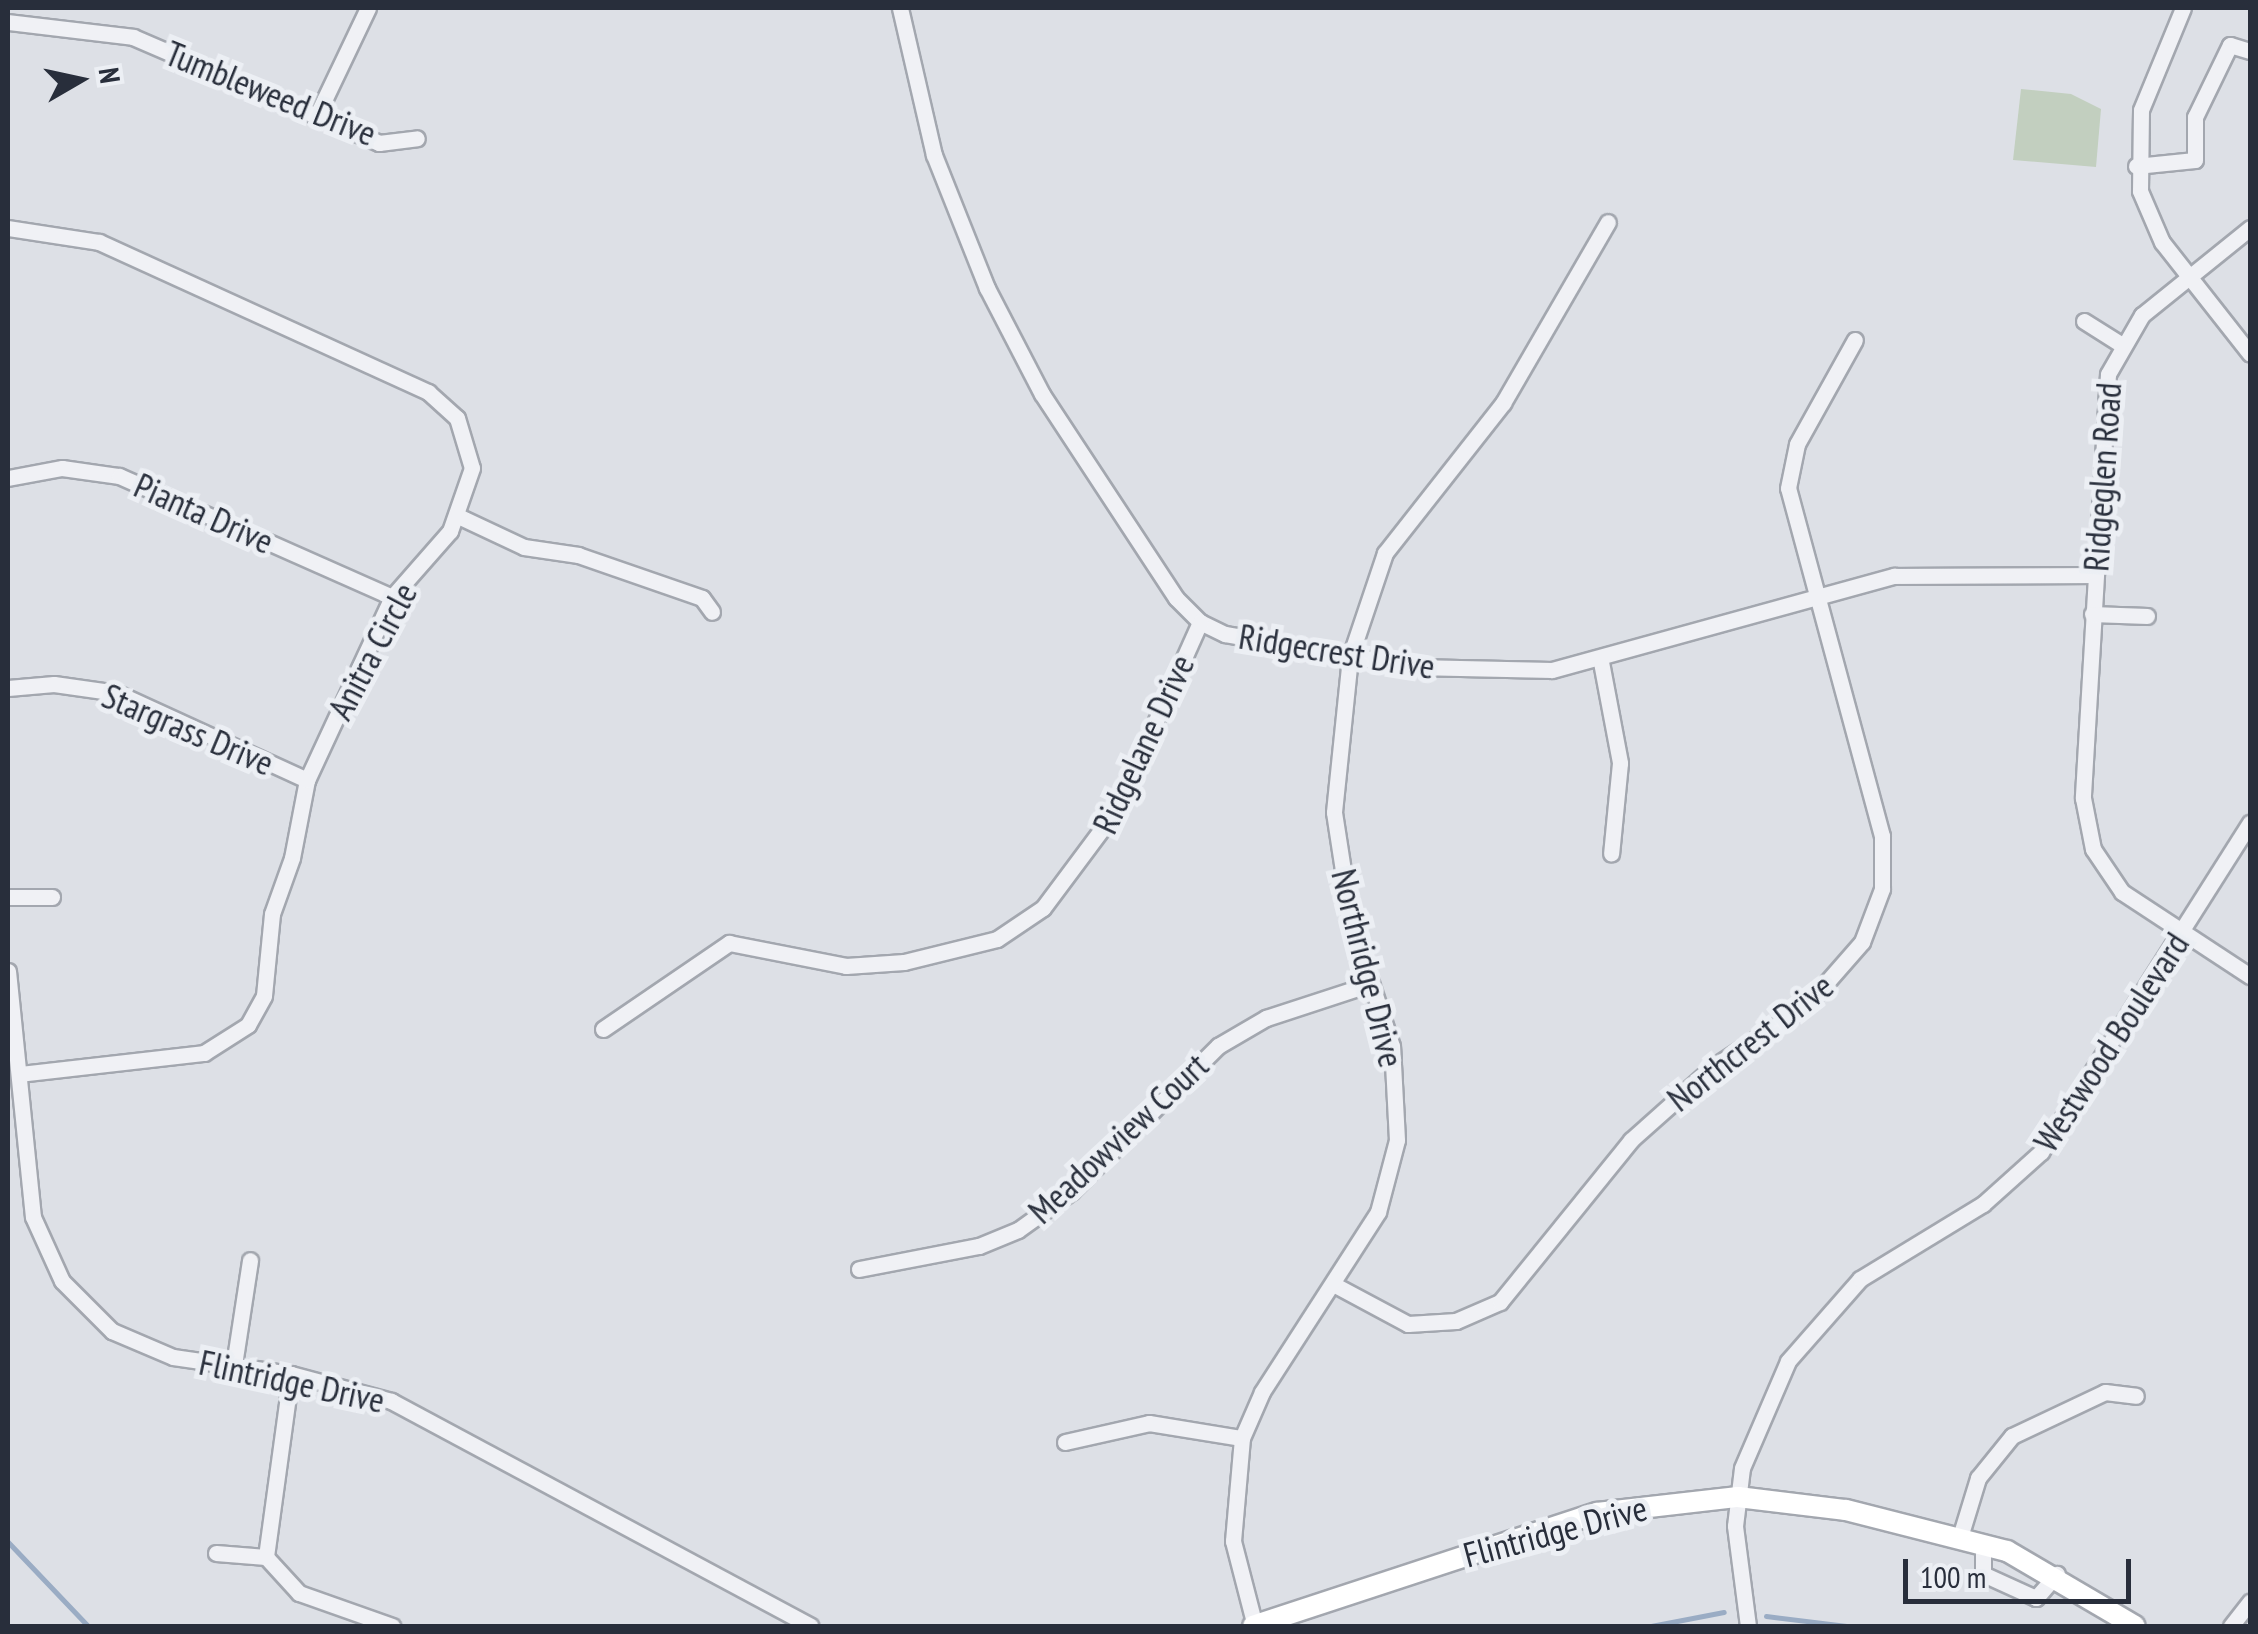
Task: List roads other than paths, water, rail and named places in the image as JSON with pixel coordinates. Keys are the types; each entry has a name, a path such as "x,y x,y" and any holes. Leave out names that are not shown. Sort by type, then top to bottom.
{"street":[{"path":"317,116 368,8"},
{"name":"Ridgecrest Drive","path":"900,8 934,155 987,288 1042,394 1176,598 1200,622 1350,657 1500,673 1601,662 1814,597 1929,572 2094,575"},
{"path":"2183,8 2140,110 2136,166 2148,214 2188,276 2250,354"},
{"name":"Tumbleweed Drive","path":"8,22 132,37 379,142 418,138"},
{"path":"2136,166 2195,160 2195,118 2230,45 2250,50"},
{"name":"Northridge Drive","path":"1254,1626 1232,1528 1242,1438 1262,1392 1378,1212 1397,1140 1394,1062 1370,984 1334,812 1350,657 1386,552 1502,403 1608,222"},
{"name":"Anitra Circle","path":"8,228 100,242 428,392 456,418 470,449 470,482 458,516 392,597 306,780 292,858 272,914 264,996 248,1025 204,1053 19,1074"},
{"name":"Ridgeglen Road","path":"2250,228 2188,276 2119,343 2106,388 2084,798 2094,849 2122,892 2250,976"},
{"name":"Ridgeglen Road","path":"2084,321 2119,343"},
{"name":"Northcrest Drive","path":"1333,1284 1408,1324 1456,1321 1500,1302 1631,1140 1713,1067 1806,1006 1848,963 1882,888 1882,836 1789,505 1791,469 1808,420 1855,340"},
{"name":"Pianta Drive","path":"8,478 62,468 119,476 392,597"},
{"path":"458,516 524,547 578,555 702,598 712,612"},
{"name":"Ridgeglen Road","path":"2092,614 2147,616"},
{"name":"Ridgelane Drive","path":"603,1029 729,943 846,966 904,962 997,939 1043,908 1116,810 1200,622"},
{"path":"1601,662 1620,763 1611,854"},
{"name":"Stargrass Drive","path":"8,688 54,684 118,693 306,780"},
{"name":"Westwood Boulevard","path":"1748,1626 1736,1552 1738,1497 1751,1432 1806,1335 1860,1279 1983,1204 2033,1161 2074,1110 2250,823"},
{"path":"8,897 52,898"},
{"name":"Flintridge Drive","path":"8,971 33,1216 62,1280 82,1306 145,1348 291,1374 443,1424 810,1626"},
{"name":"Meadowview Court","path":"859,1269 978,1246 1018,1230 1072,1191 1218,1046 1266,1018 1370,984"},
{"path":"234,1365 250,1260"},
{"path":"266,1557 291,1374"},
{"path":"1960,1537 1978,1478 2012,1436 2105,1392 2136,1396"},
{"path":"1065,1442 1149,1423 1242,1438"},
{"name":"Flintridge Drive","path":"1254,1626 1598,1513 1738,1497 1846,1510 1983,1544 2057,1574 2135,1626"},
{"path":"1983,1544 1983,1574 2036,1598 2057,1574"},
{"path":"216,1553 266,1557 298,1593 392,1626"},
{"path":"2230,1626 2250,1602"}],"waterway":[{"path":"8,1542 88,1626"},
{"path":"1651,1626 1724,1612"},
{"path":"1766,1616 1848,1626"}]}
